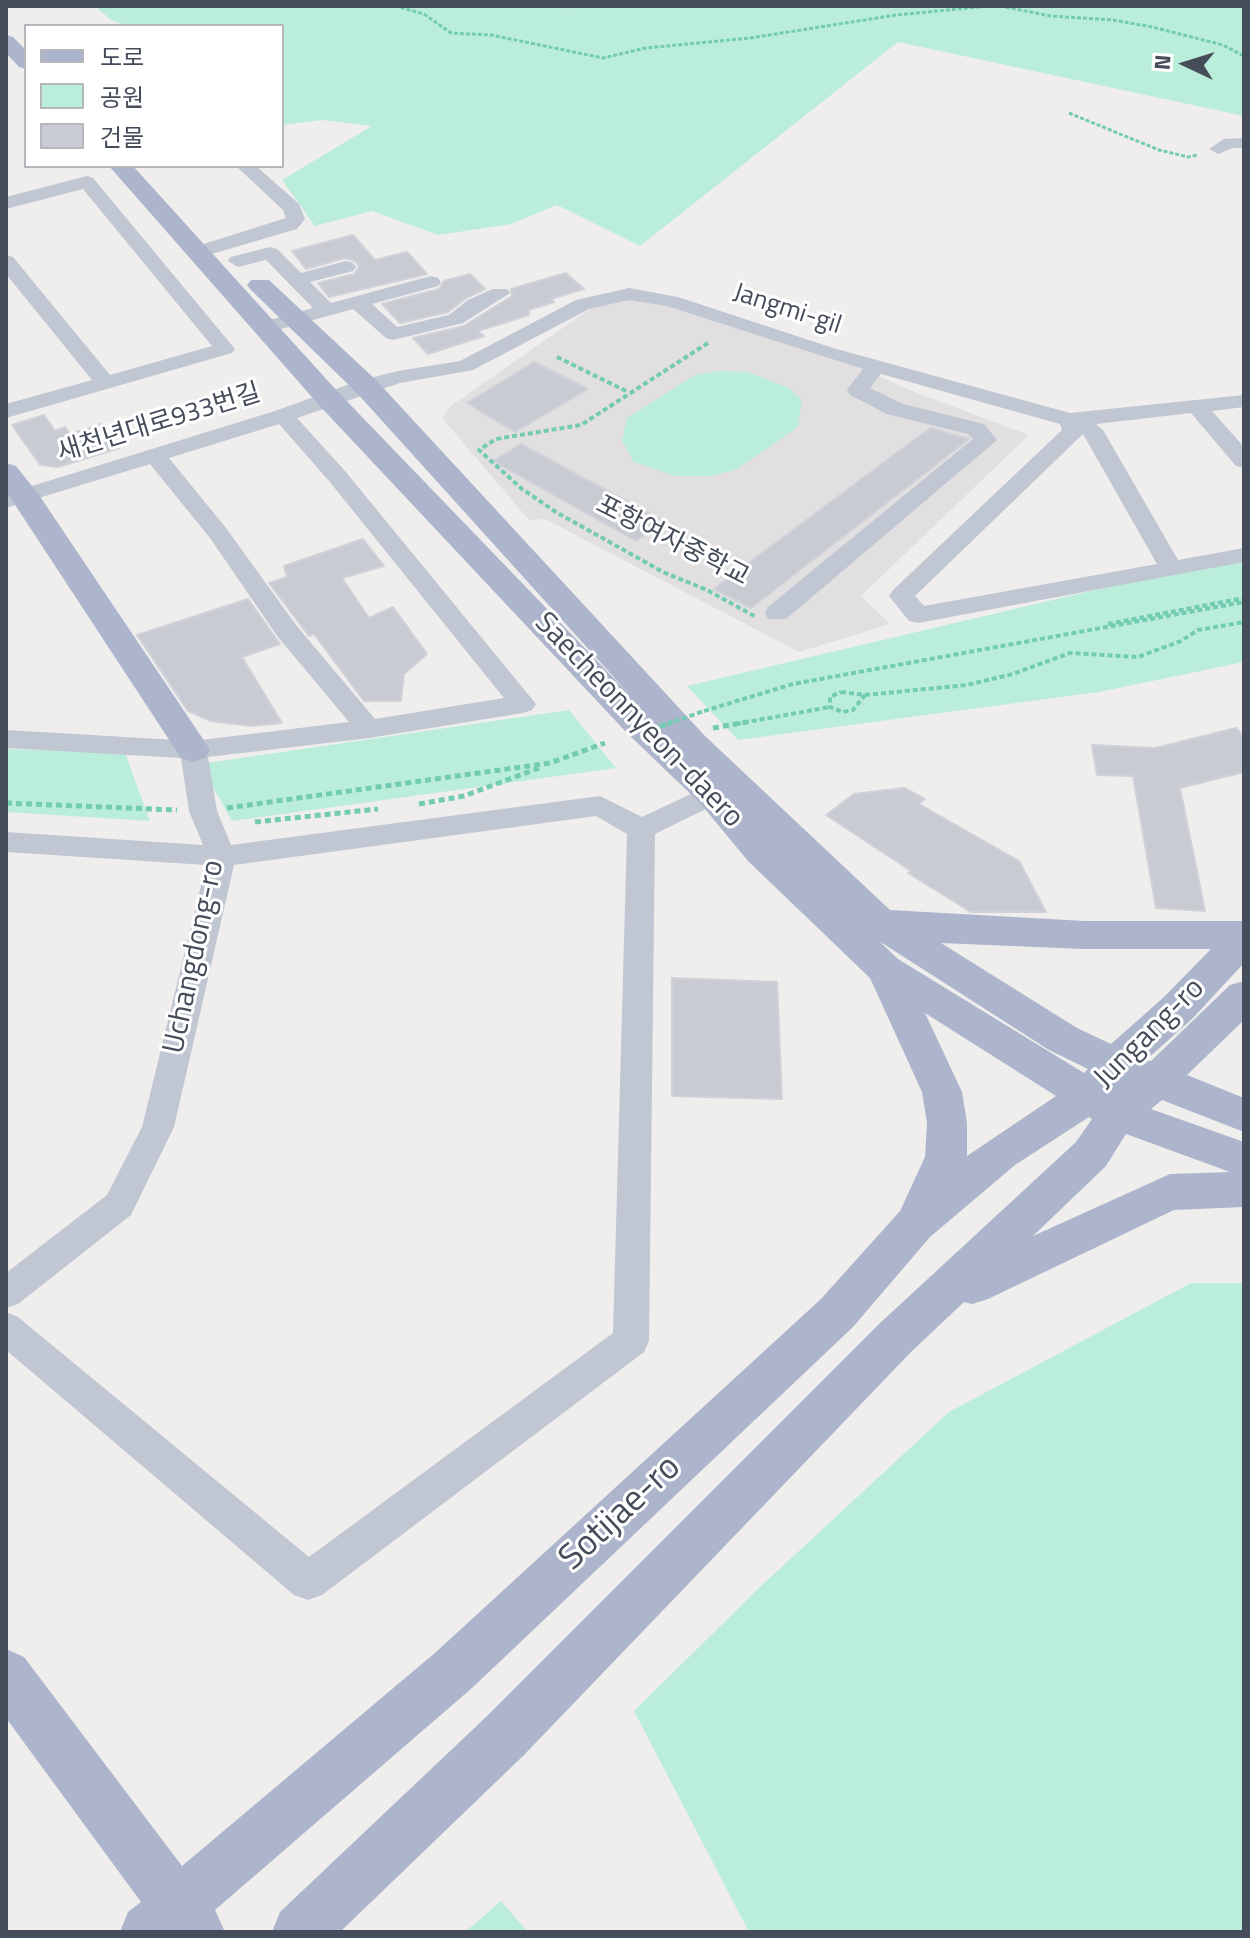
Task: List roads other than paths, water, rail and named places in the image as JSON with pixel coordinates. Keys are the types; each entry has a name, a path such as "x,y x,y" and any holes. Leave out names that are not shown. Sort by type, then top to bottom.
{"main road":[{"path":"16,33 24,57"},
{"name":"Saecheonnyeon-daero","path":"122,168 219,253"},
{"name":"Saecheonnyeon-daero","path":"151,168 280,323 328,398 639,725 712,794 761,852 885,969 1027,1060 1107,1091 1244,1159"},
{"name":"Saecheonnyeon-daero","path":"280,323 366,386 693,744 880,923 1063,1039 1107,1091"},
{"name":"Uchangdong-ro","path":"12,489 193,750"},
{"path":"880,923 935,929 1084,935 1244,937"},
{"name":"Jungang-ro","path":"1107,1091 1244,937"},
{"path":"885,969 942,1092 947,1123 946,1157 915,1224"},
{"name":"Jungang-ro","path":"1157,1080 1244,996"},
{"name":"Saecheonnyeon-daero","path":"1107,1091 1157,1080 1244,1115"},
{"path":"300,1932 505,1736 895,1338 1091,1154 1107,1091"},
{"name":"Sotijae-ro","path":"174,1924 454,1670 837,1313 915,1224 1000,1153 1107,1091"},
{"path":"919,1318 987,1275 1170,1192 1244,1189"},
{"path":"6,1675 174,1924"}],"street":[{"path":"1218,149 1230,143 1244,143"},
{"path":"219,253 290,225 296,219 292,208 247,168"},
{"path":"6,203 87,182 225,349 6,411"},
{"path":"219,253 270,253 326,310"},
{"name":"새천년대로933번길","path":"6,261 106,384"},
{"path":"296,280 346,267"},
{"path":"280,323 431,282"},
{"path":"357,302 393,334 456,319 475,304 500,293"},
{"name":"Jangmi-gil","path":"328,398 398,377 466,366 583,304 629,294 671,301 876,366 1069,420 1244,401"},
{"name":"포항여자중학교","path":"777,613 986,440 976,429 895,409 858,390 876,366"},
{"name":"새천년대로933번길","path":"12,489 154,455 283,416 328,398"},
{"path":"1196,406 1244,461"},
{"path":"6,739 193,750 369,729 523,704 337,476 283,416"},
{"path":"1069,420 1092,430 1171,568"},
{"path":"1069,420 1074,431 901,596 918,615 1244,555"},
{"path":"154,455 218,533 287,631 369,729"},
{"name":"Uchangdong-ro","path":"6,1293 119,1205 158,1127 222,856 203,811 193,750"},
{"path":"641,829 712,794"},
{"path":"6,842 222,856 600,806 641,829"},
{"path":"6,1328 308,1581 631,1341 641,829"}]}
